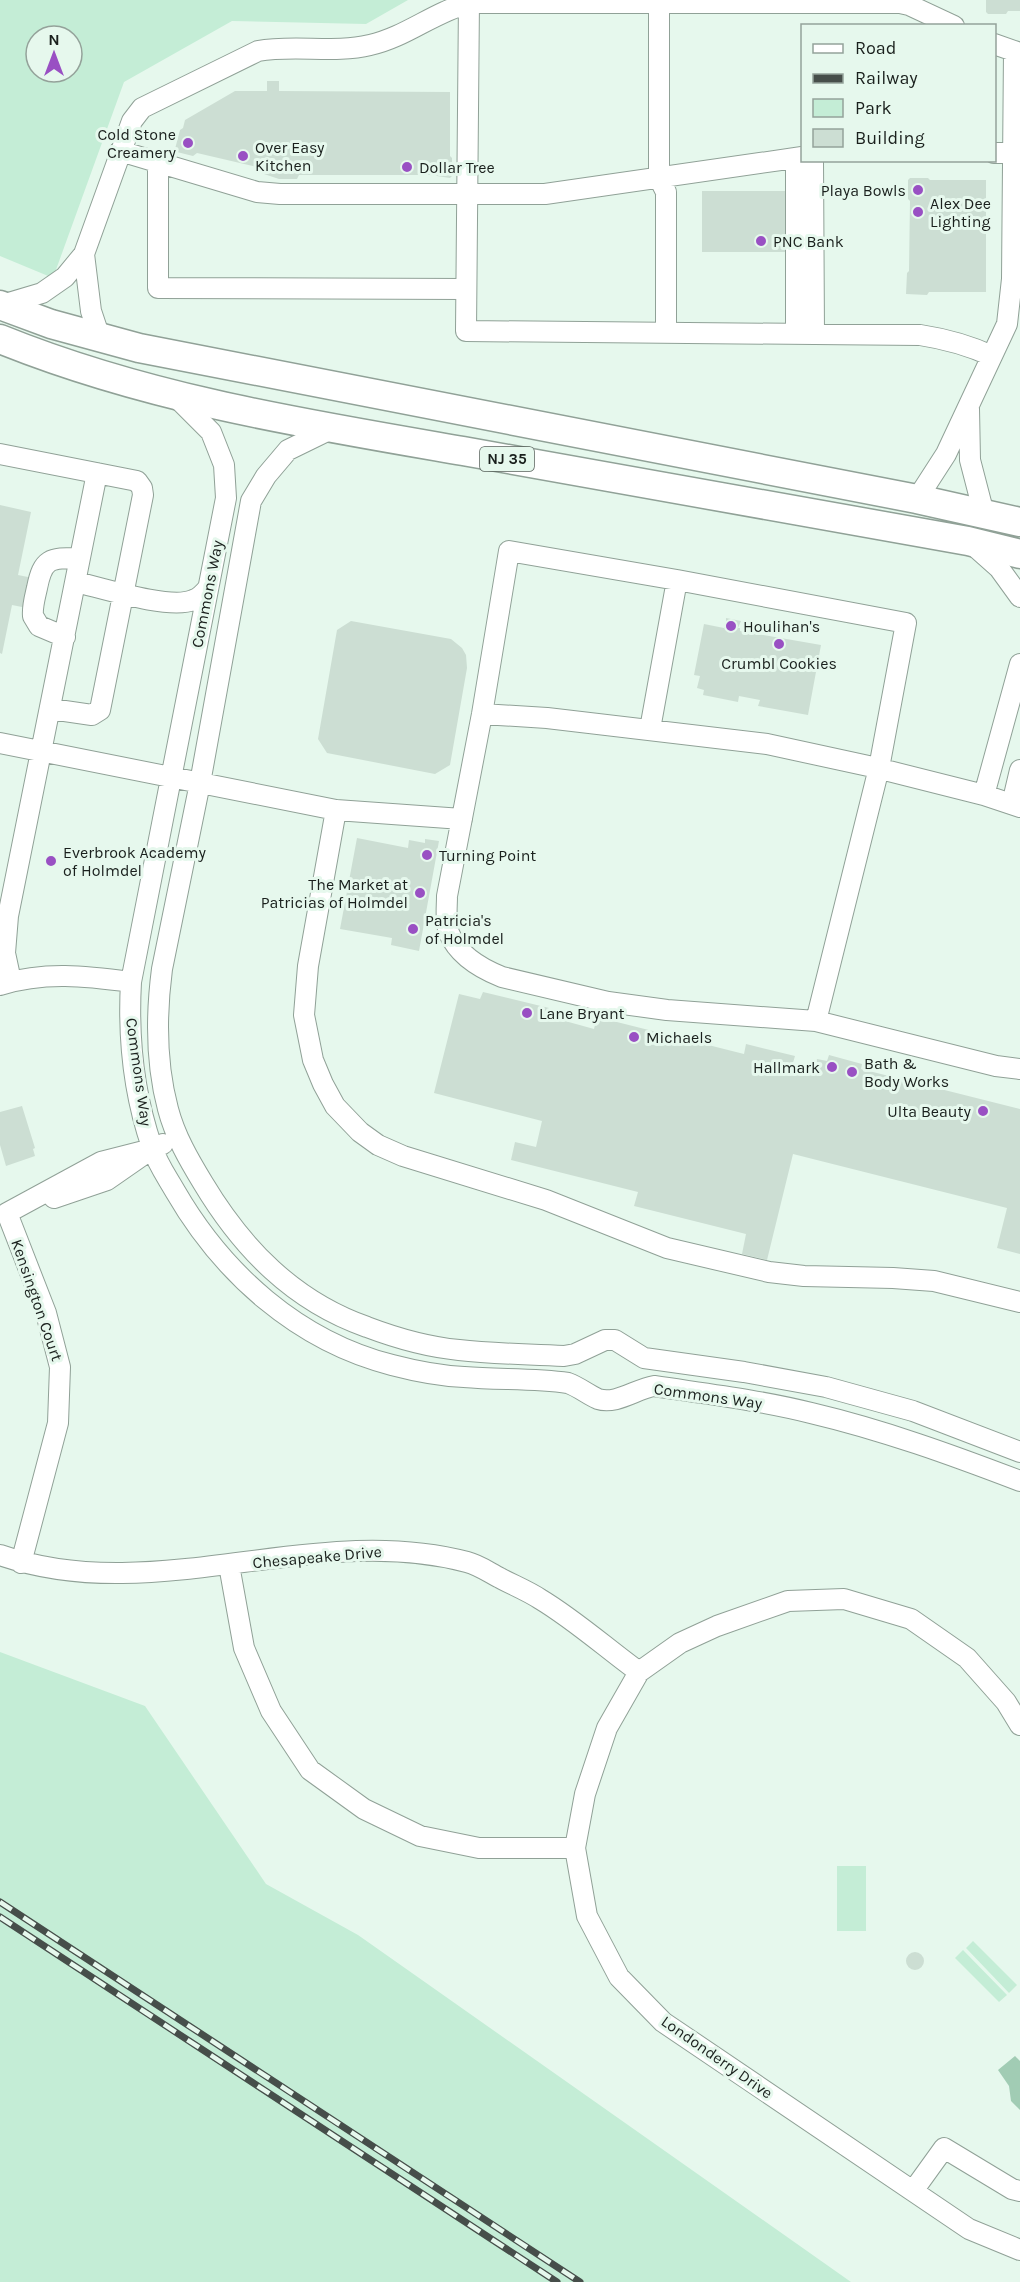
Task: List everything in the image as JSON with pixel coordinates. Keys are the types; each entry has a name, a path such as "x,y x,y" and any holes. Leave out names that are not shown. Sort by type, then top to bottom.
{"highway":[{"name":"NJ 35","path":"1,305 51,324 100,338 188,358 916,499 1020,522"},
{"name":"NJ 35","path":"0,339 88,372 176,397 333,428 968,541 1020,554"}],"street":[{"path":"469,1 466,331 932,337 967,345 992,356"},
{"path":"1,305 42,293 65,277 84,254 132,120 141,108 249,54 267,49 343,49 374,44 469,1 900,3 917,8 950,24"},
{"path":"659,3 659,178 666,192 666,333"},
{"path":"916,499 946,454 992,356 1010,310 1016,254 1004,153 1017,52 996,45"},
{"path":"120,151 267,194 545,194 801,159"},
{"path":"158,162 158,288 466,289"},
{"path":"801,162 805,334"},
{"path":"805,334 824,162"},
{"path":"84,254 91,310 100,338"},
{"name":"Commons Way","path":"176,397 211,432 224,465 226,498 131,982 129,1015 139,1094 152,1149 188,1214 216,1252 261,1297 290,1318 352,1352 390,1365 461,1377 568,1383 599,1399 608,1401 641,1388 654,1386 751,1400 871,1429 944,1451 1020,1481"},
{"path":"969,407 970,460 984,514"},
{"name":"Commons Way","path":"333,428 288,450 266,476 251,501 200,783 162,969 158,998 158,1029 168,1107 178,1137 217,1206 238,1236 264,1265 294,1288 330,1310 364,1326 419,1343 459,1350 569,1356 605,1340 615,1340 644,1358 744,1372 826,1388 913,1411 1020,1452"},
{"path":"0,454 137,481 142,488 143,495 100,710 92,715 51,709"},
{"path":"97,473 6,929 6,983 45,975 68,975 131,982"},
{"path":"968,541 999,568 1020,597"},
{"path":"816,1021 879,768 906,623 510,551 447,896 446,916 449,934 470,960 502,977 608,1002 681,1012 816,1021 996,1066 1020,1069"},
{"path":"65,637 39,626 33,616 40,571 50,560 80,558"},
{"path":"650,729 677,580"},
{"path":"76,582 163,602 178,603 192,601 208,588"},
{"path":"984,795 1020,664"},
{"path":"482,714 547,718 767,744 879,768 1016,805 1020,770"},
{"path":"0,743 336,810 462,819"},
{"path":"336,810 308,966 304,1015 313,1060 323,1084 335,1106 360,1132 403,1156 546,1200 667,1248 769,1272 804,1276 934,1281 1020,1302"},
{"path":"4,1214 101,1162 152,1149 178,1137"},
{"name":"Kensington Court","path":"4,1214 46,1313 60,1367 58,1423 21,1563"},
{"name":"Chesapeake Drive","path":"0,1555 21,1563 94,1575 158,1572 327,1553 403,1550 470,1563 541,1599 639,1672"},
{"path":"229,1565 244,1648 271,1711 310,1770 364,1809 420,1836 479,1848 575,1848"},
{"name":"Londonderry Drive","path":"1020,1725 1006,1701 967,1658 910,1619 844,1599 788,1601 717,1626 680,1643 639,1672 607,1728 585,1794 575,1848 587,1916 619,1977 663,2022 969,2229 1020,2250"},
{"path":"913,2191 944,2148 1012,2190 1020,2191"}],"green space":[{"path":"0,0 408,0 366,24 232,21 124,82 53,278 0,256"},
{"path":"0,1652 145,1706 266,1884 358,1935 851,2282 0,2282"},
{"path":"837,1866 866,1866 866,1931 837,1931"},
{"path":"973,1941 1017,1985 1009,1993 966,1948"},
{"path":"963,1950 1007,1995 999,2002 955,1958"}],"shaded area":[{"path":"1015,2056 1020,2061 1020,2110 1011,2101 1009,2086 998,2070"}],"building":[{"path":"986,0 1020,0 1020,11 988,14"},
{"path":"267,81 279,81 279,91 450,92 452,176 450,178 430,175 299,175 297,179 279,179 261,173 261,168 197,153 193,156 177,152 175,149 185,120 235,91 267,91"},
{"path":"910,178 986,180 986,292 906,294 909,271 908,180"},
{"path":"702,191 786,191 786,213 821,213 821,249 786,249 786,252 702,252"},
{"path":"0,505 31,512 18,575 48,581 42,611 12,605 2,654 0,653"},
{"path":"726,618 741,621 738,628 740,631 821,645 808,715 758,706 760,700 739,696 738,702 703,695 704,690 697,688 700,676 694,675 704,624 724,628"},
{"path":"351,621 451,639 462,648 466,655 467,668 450,765 435,774 327,753 318,739 337,630"},
{"path":"357,838 408,848 409,840 425,843 425,839 439,841 419,951 391,945 392,938 340,929"},
{"path":"483,992 549,1008 547,1016 594,1029 597,1017 744,1054 746,1044 795,1056 792,1066 814,1071 817,1059 827,1061 829,1055 862,1064 861,1069 1020,1109 1020,1254 997,1248 1007,1208 793,1154 767,1260 742,1254 746,1234 634,1206 638,1192 511,1160 515,1142 536,1147 542,1121 434,1093 459,994 480,999"},
{"path":"22,1106 35,1148 33,1149 35,1156 6,1166 0,1145 0,1112"},
{"path":"915,1952 921,1955 924,1961 921,1967 915,1970 909,1967 906,1961 909,1955"}],"railway":[{"path":"0,1902 580,2282"},
{"path":"0,1917 557,2282"}],"place":[{"name":"Cold Stone Creamery","path":"188,143"},
{"name":"Over Easy Kitchen","path":"243,156"},
{"name":"Dollar Tree","path":"407,167"},
{"name":"Playa Bowls","path":"918,190"},
{"name":"Alex Dee Lighting","path":"918,212"},
{"name":"PNC Bank","path":"761,241"},
{"name":"Houlihan's","path":"731,626"},
{"name":"Crumbl Cookies","path":"779,644"},
{"name":"Turning Point","path":"427,855"},
{"name":"Everbrook Academy of Holmdel","path":"51,861"},
{"name":"The Market at Patricias of Holmdel","path":"420,893"},
{"name":"Patricia's of Holmdel","path":"413,929"},
{"name":"Lane Bryant","path":"527,1013"},
{"name":"Michaels","path":"634,1037"},
{"name":"Hallmark","path":"832,1067"},
{"name":"Bath & Body Works","path":"852,1072"},
{"name":"Ulta Beauty","path":"983,1111"}]}
